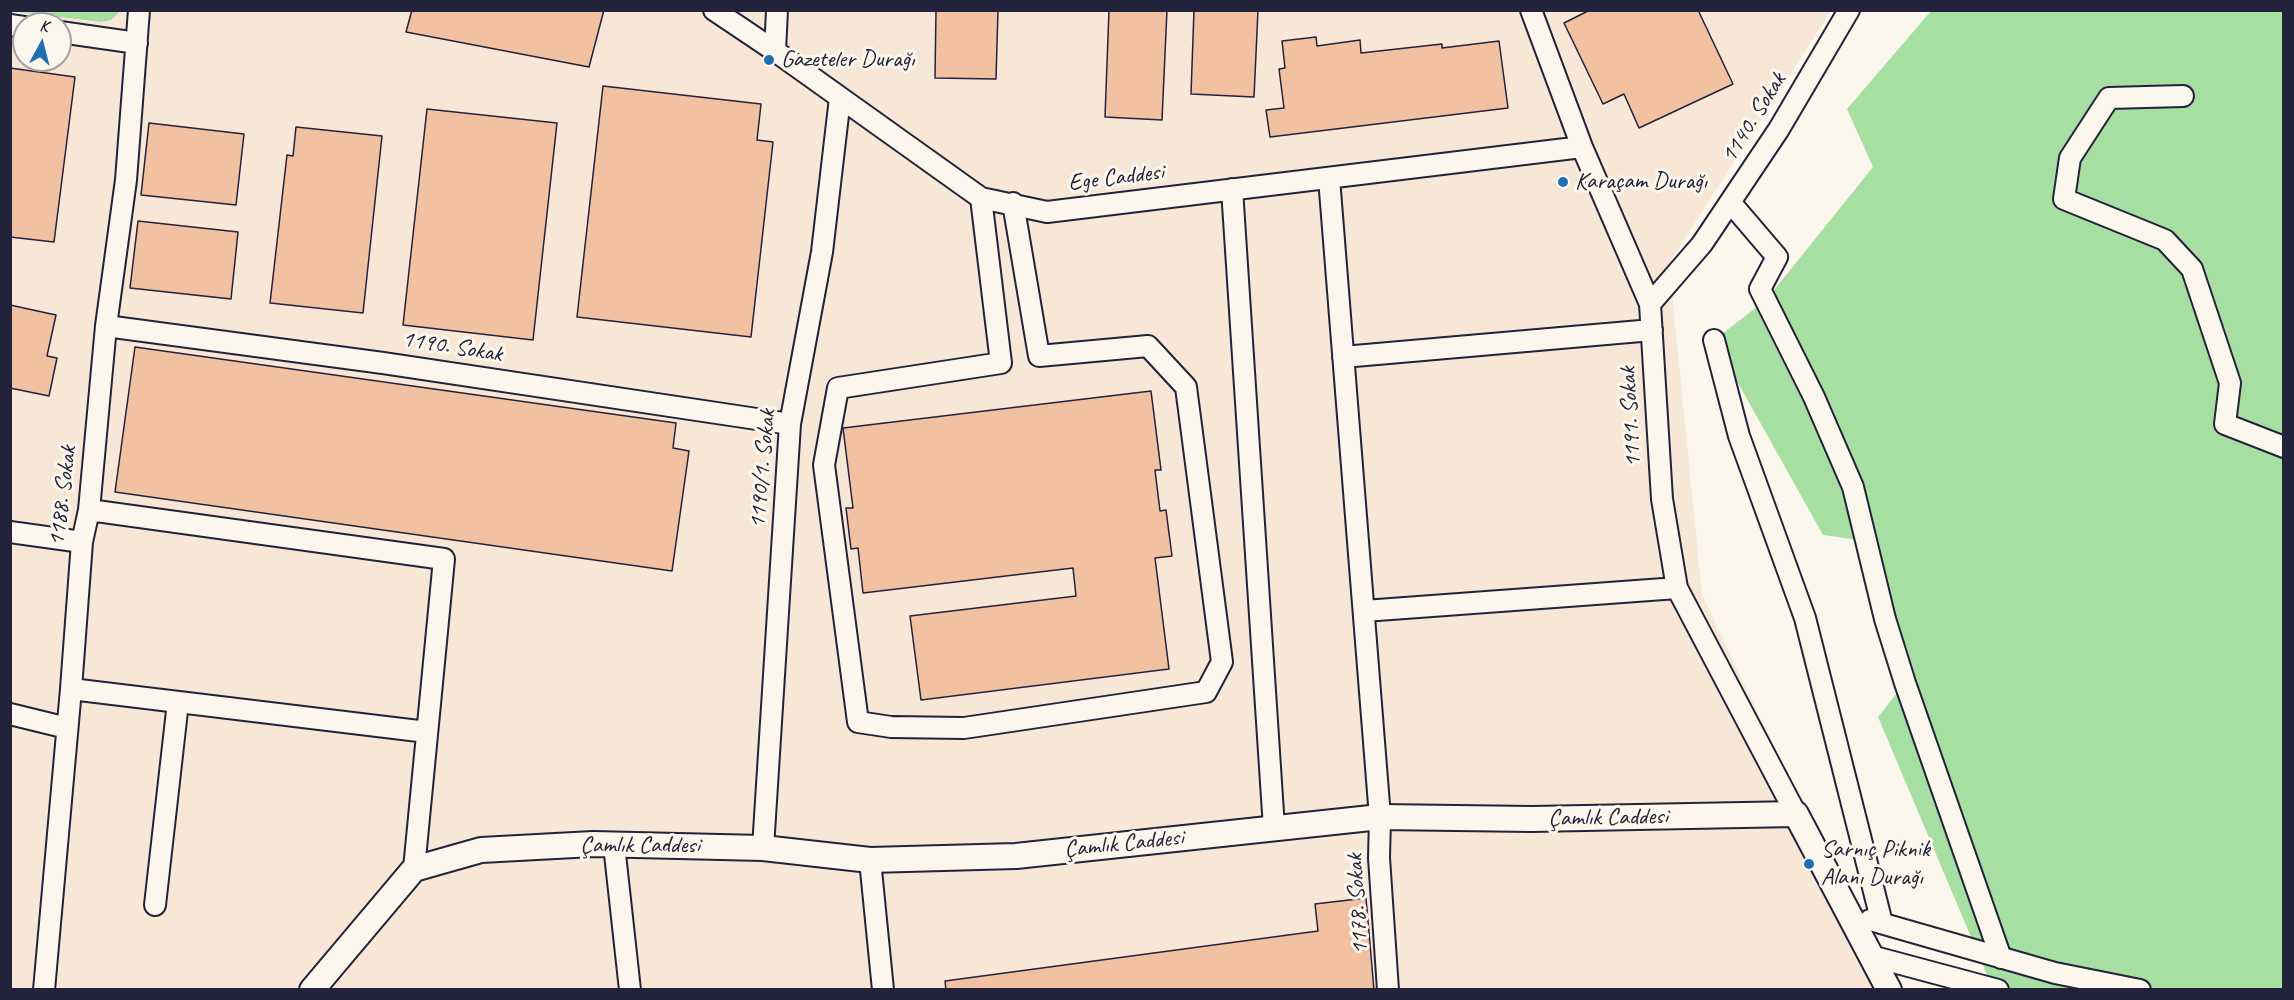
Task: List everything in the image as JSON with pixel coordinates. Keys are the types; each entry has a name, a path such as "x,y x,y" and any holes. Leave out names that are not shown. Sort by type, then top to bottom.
{"main road":[{"name":"Çamlık Caddesi","path":"414,869 481,850 614,845 764,848 870,860 1017,856 1380,816 1532,819 1796,814"},
{"path":"1796,814 1889,990"},
{"path":"312,990 414,869"}],"street":[{"name":"1188. Sokak","path":"44,990 82,542 89,510 106,326 126,180 139,10"},
{"name":"Ege Caddesi","path":"714,10 981,198 1047,212 1582,147"},
{"path":"775,51 777,10"},
{"name":"1191. Sokak","path":"1531,10 1582,147 1650,304 1662,499 1677,588 1796,814"},
{"name":"1140. Sokak","path":"1650,304 1702,244 1779,129 1849,10"},
{"path":"72,34 137,43"},
{"path":"2183,96 2109,98 2070,158 2064,199 2165,240 2192,269 2230,383 2224,424 2283,447"},
{"name":"1190/1. Sokak","path":"764,848 790,424 822,252 840,98"},
{"name":"1178. Sokak","path":"1329,178 1380,816 1379,858 1388,990"},
{"path":"1232,189 1274,828"},
{"path":"981,198 1001,363 838,388 824,465 858,722 891,727 964,728 1206,692 1222,662 1186,387 1148,346 1038,356 1013,203"},
{"path":"1730,202 1777,257 1760,289 1814,398 1853,487 1885,619 1905,683 2001,958"},
{"name":"1190. Sokak","path":"106,326 371,361 790,424"},
{"path":"1343,357 1652,330"},
{"path":"1714,340 1739,436 1804,618 1882,923"},
{"path":"89,510 444,559 414,869"},
{"path":"10,532 82,542"},
{"path":"1364,611 1677,588"},
{"path":"71,689 427,732"},
{"path":"155,905 178,702"},
{"path":"10,714 67,728"},
{"path":"614,845 630,990"},
{"path":"870,860 883,990"},
{"path":"1849,914 2055,973 2140,990"},
{"path":"1871,956 1998,990"}],"shaded area":[{"path":"10,11 1831,11 1669,263 1702,595 1889,989 11,989"}],"green space":[{"path":"11,10 120,11 111,20 101,22 72,18 72,12"},
{"path":"1931,11 2283,11 2283,989 1993,989 1878,717 1905,683 1866,541 1823,535 1714,340 1766,300 1873,167 1847,109"}],"building":[{"path":"412,10 604,10 589,67 406,32"},
{"path":"936,10 998,10 996,79 935,78"},
{"path":"1109,10 1167,10 1162,120 1105,117"},
{"path":"1194,10 1258,10 1254,97 1191,94"},
{"path":"1590,10 1698,10 1733,84 1639,128 1624,94 1603,104 1564,23"},
{"path":"1316,37 1317,46 1360,40 1361,53 1442,44 1442,48 1499,41 1508,108 1270,137 1266,110 1284,108 1279,69 1285,68 1282,41"},
{"path":"10,68 12,72 39,72 75,77 54,242 10,237"},
{"path":"603,86 761,104 757,140 773,142 751,337 577,317"},
{"path":"427,109 557,123 533,340 403,325"},
{"path":"149,123 244,134 236,205 141,195"},
{"path":"296,127 382,136 363,313 270,303 287,155 293,156"},
{"path":"138,221 238,232 231,299 130,288"},
{"path":"10,305 56,315 47,356 57,358 49,396 10,388"},
{"path":"135,347 676,423 673,448 689,451 672,571 115,492"},
{"path":"1151,391 1161,470 1155,470 1160,511 1166,510 1172,556 1155,558 1169,669 921,700 910,616 1076,596 1073,568 863,593 858,548 851,549 846,508 853,508 843,428"},
{"path":"1366,898 1374,990 946,990 945,981 1318,931 1315,904"}],"place":[{"name":"Gazeteler Durağı","path":"769,60"},
{"name":"Karaçam Durağı","path":"1563,182"},
{"name":"Sarnıç Piknik Alanı Durağı","path":"1809,864"}]}
